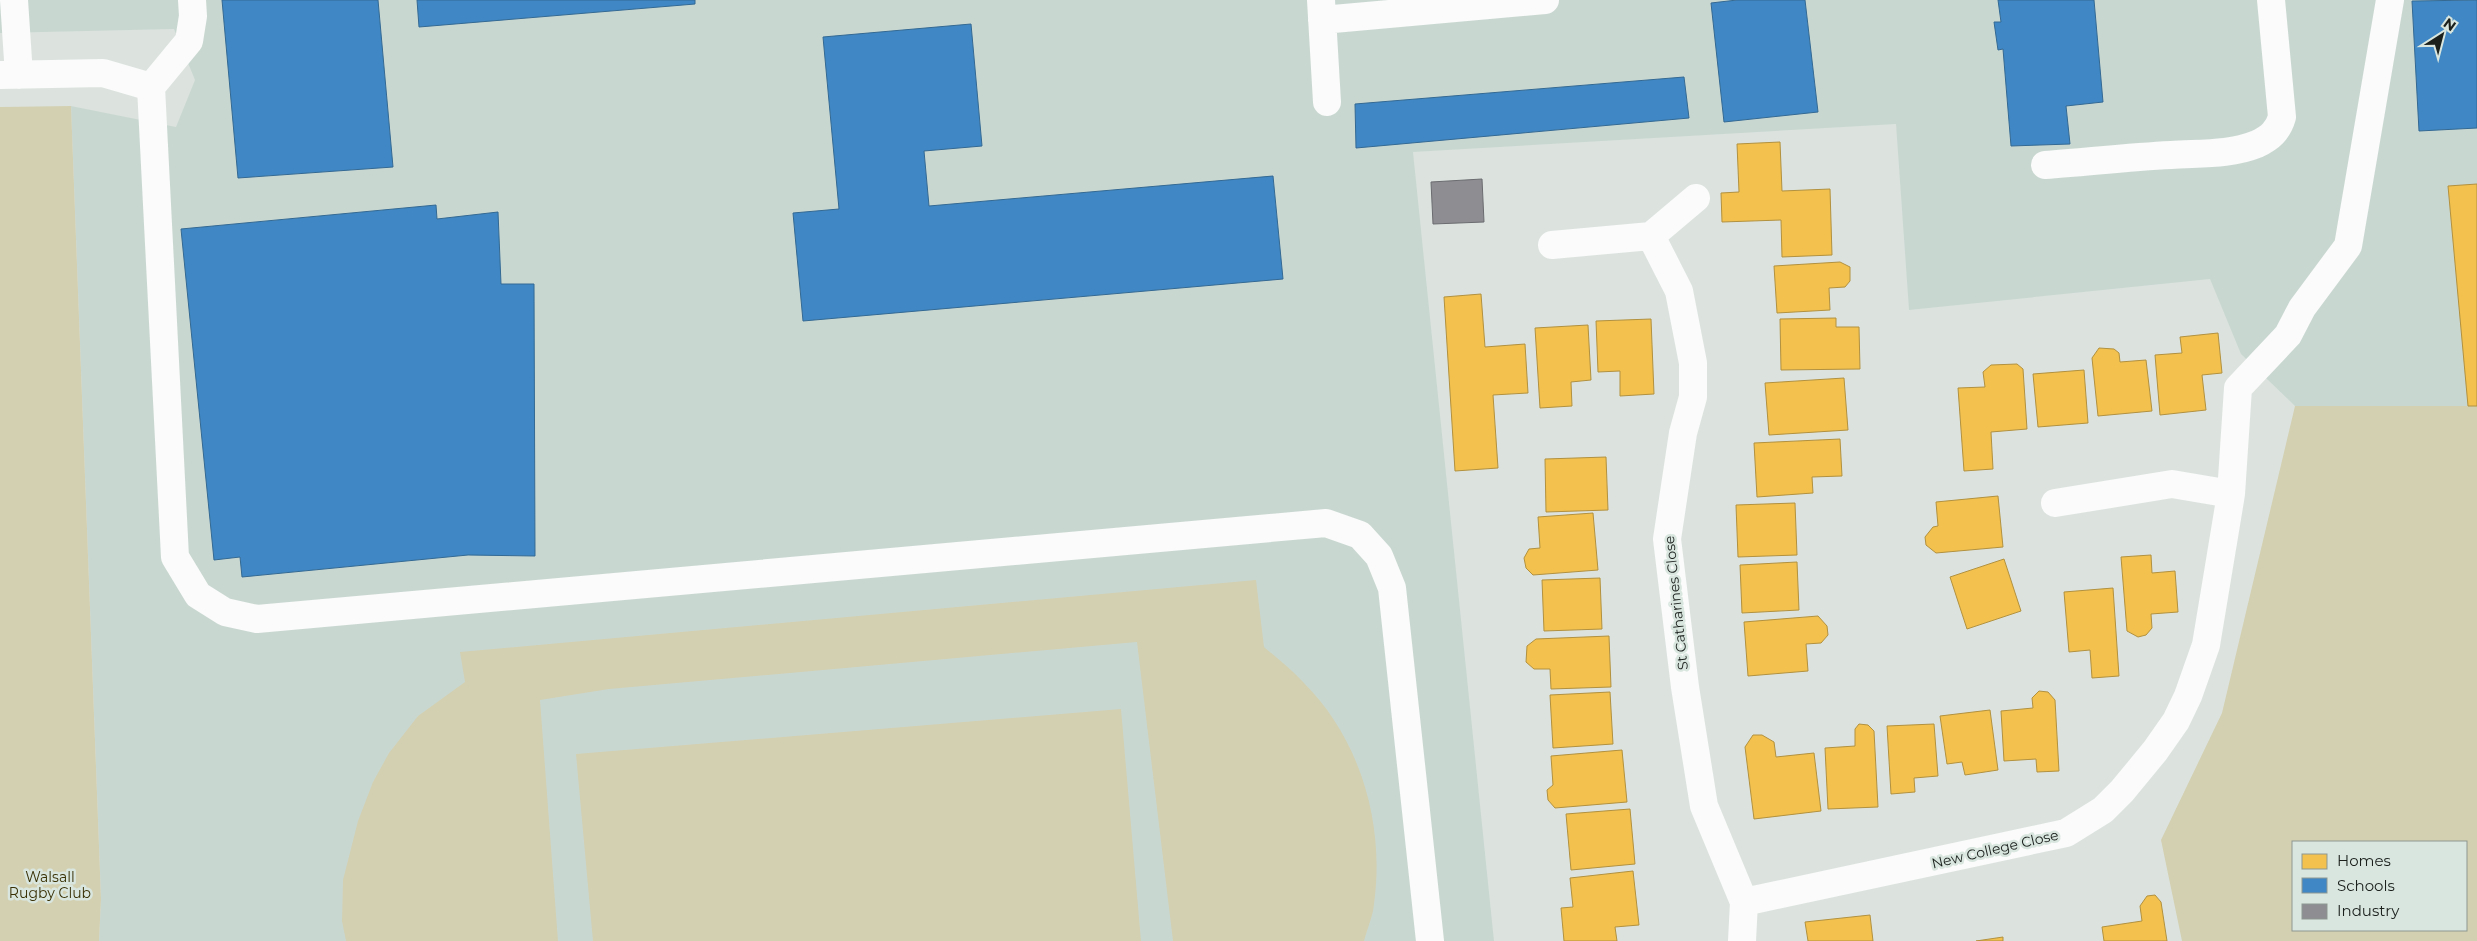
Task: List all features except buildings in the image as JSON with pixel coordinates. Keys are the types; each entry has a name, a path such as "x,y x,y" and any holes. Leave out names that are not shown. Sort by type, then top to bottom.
{"street":[{"path":"14,0 10,75 103,73 151,87"},
{"path":"192,0 194,16 189,40 151,87 175,557 198,595 224,612 257,619 1326,523 1360,535 1379,556 1392,588 1430,941"},
{"path":"1327,102 1321,10 1546,0"},
{"path":"2045,165 2224,153 2257,144 2272,135 2279,127 2282,117 2272,0"},
{"name":"New College Close","path":"1744,902 2066,833 2102,810 2155,751 2176,721 2188,696 2206,645 2232,494 2238,388 2288,335 2302,308 2348,246 2390,0"},
{"path":"1552,245 1651,236 1696,198"},
{"name":"St Catharines Close","path":"1651,236 1679,291 1693,363 1693,396 1682,433 1667,539 1685,687 1704,806 1744,902 1742,941"},
{"path":"2055,503 2172,484 2232,494"}],"shaded area":[{"path":"0,0 2477,0 2477,406 2295,406 2241,354 2210,279 1909,310 1896,124 1413,152 1494,941 99,941 101,899 71,106 176,127 195,80 174,29 0,33"}],"green space":[{"name":"Walsall Rugby Club","path":"71,106 101,899 99,941 0,941 0,107"},
{"path":"2295,406 2477,406 2477,941 2182,941 2161,840 2222,713"},
{"path":"1256,580 1264,647 1299,678 1324,706 1341,730 1354,757 1364,785 1372,814 1376,844 1376,874 1373,909 1364,941 1173,941 1137,642 609,689 540,700 558,941 346,941 342,921 343,880 358,821 373,782 389,753 418,716 465,682 460,652"},
{"path":"1121,709 1141,941 593,941 576,754"}]}
